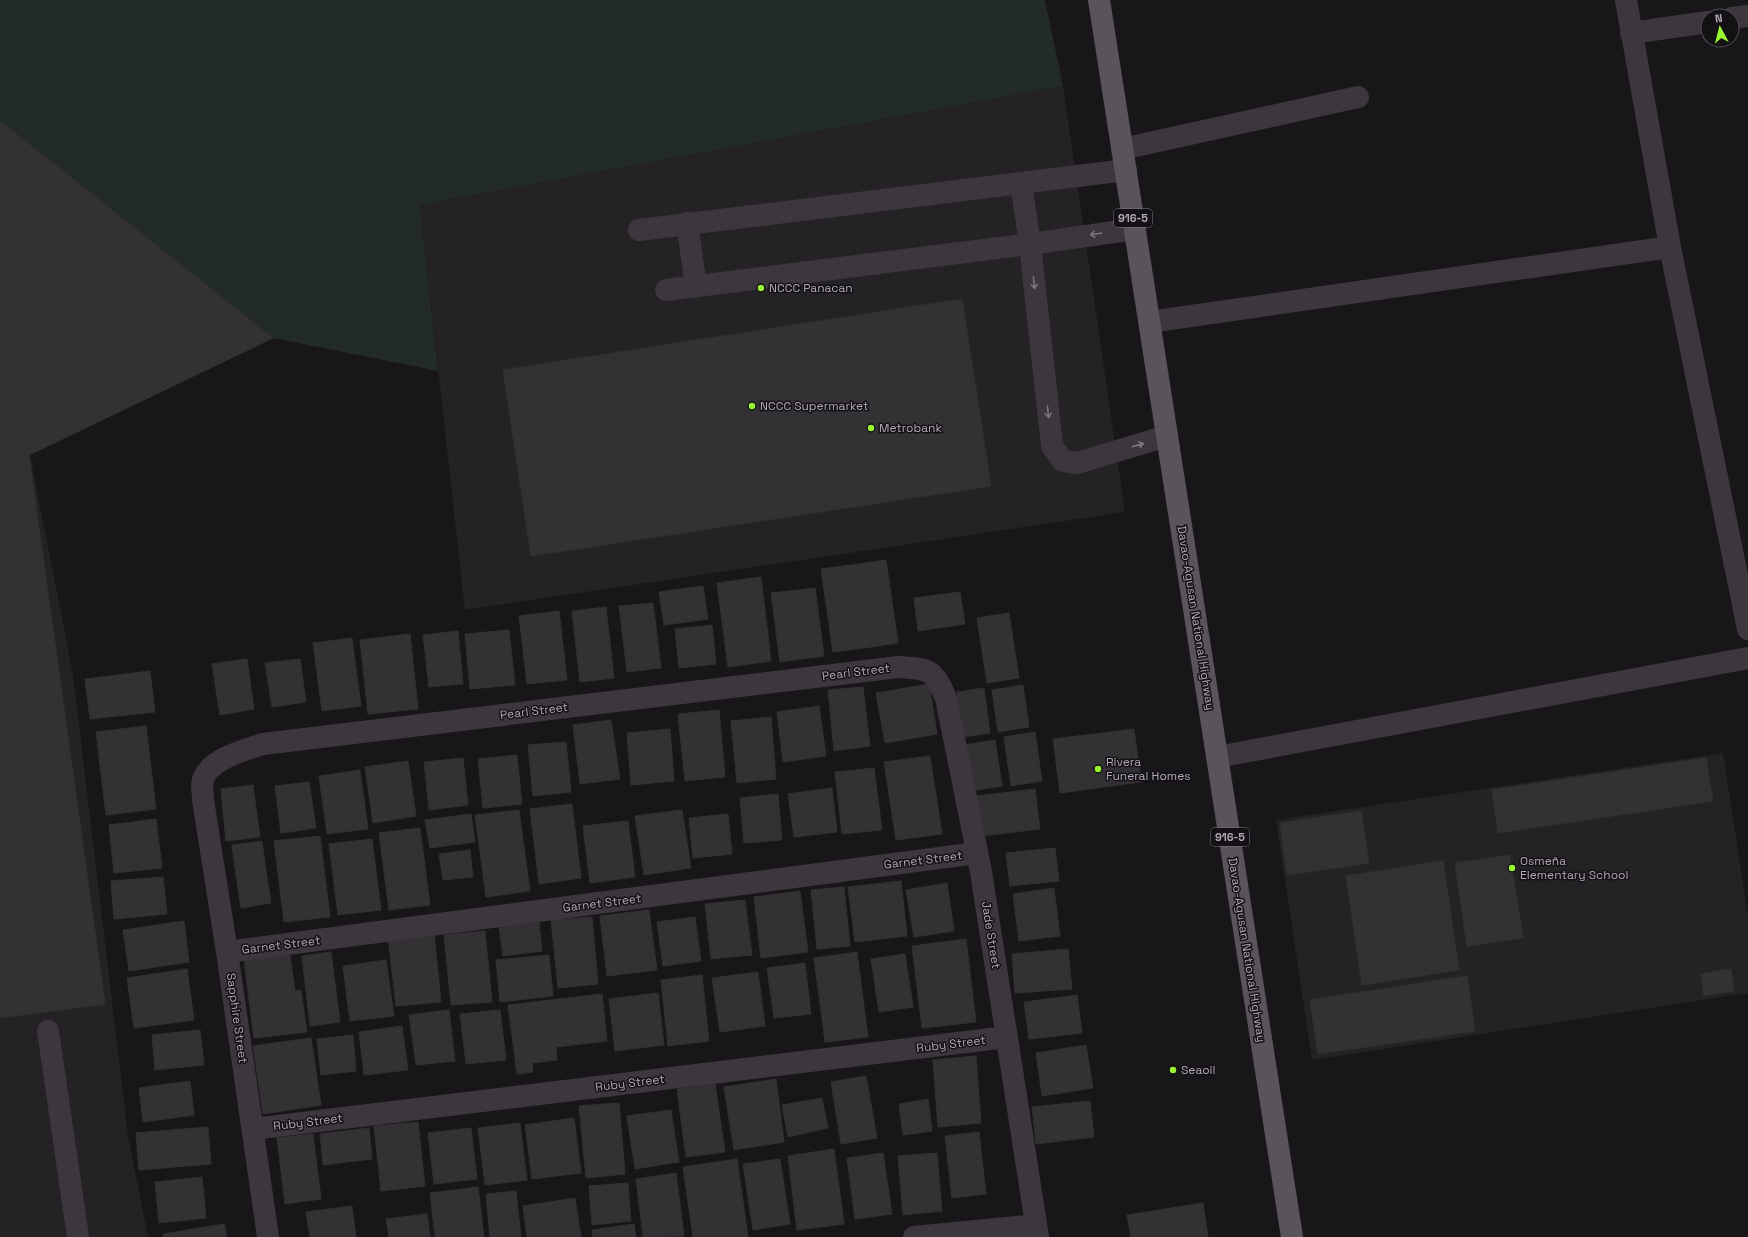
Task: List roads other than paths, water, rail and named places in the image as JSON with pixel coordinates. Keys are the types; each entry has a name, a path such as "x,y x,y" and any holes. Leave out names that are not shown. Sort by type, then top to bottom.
{"main road":[{"name":"Davao-Agusan National Highway","path":"1099,0 1292,1237"}],"street":[{"path":"1626,0 1670,247 1748,629"},
{"path":"1632,33 1700,23"},
{"path":"1122,149 1358,97"},
{"path":"639,230 1126,170"},
{"path":"1021,183 1030,244 1052,446 1063,461 1077,463 1167,436"},
{"path":"687,223 696,286"},
{"path":"666,290 1030,244 1135,228"},
{"path":"1149,322 1670,247"},
{"path":"1217,757 1748,658"},
{"name":"Pearl Street","path":"203,800 202,783 213,765 236,753 263,744 898,667"},
{"name":"Jade Street","path":"898,667 924,669 938,679 946,698 977,853 1037,1231"},
{"name":"Sapphire Street","path":"203,800 227,952 268,1237"},
{"name":"Garnet Street","path":"227,952 977,853"},
{"path":"48,1031 78,1237"},
{"name":"Ruby Street","path":"253,1129 1007,1037"},
{"path":"914,1237 1037,1231"}],"place":[{"name":"NCCC Panacan","path":"761,288"},
{"name":"NCCC Supermarket","path":"752,406"},
{"name":"Metrobank","path":"871,428"},
{"name":"Rivera Funeral Homes","path":"1098,769"},
{"name":"Osmeña Elementary School","path":"1512,868"},
{"name":"Seaoil","path":"1173,1070"}]}
